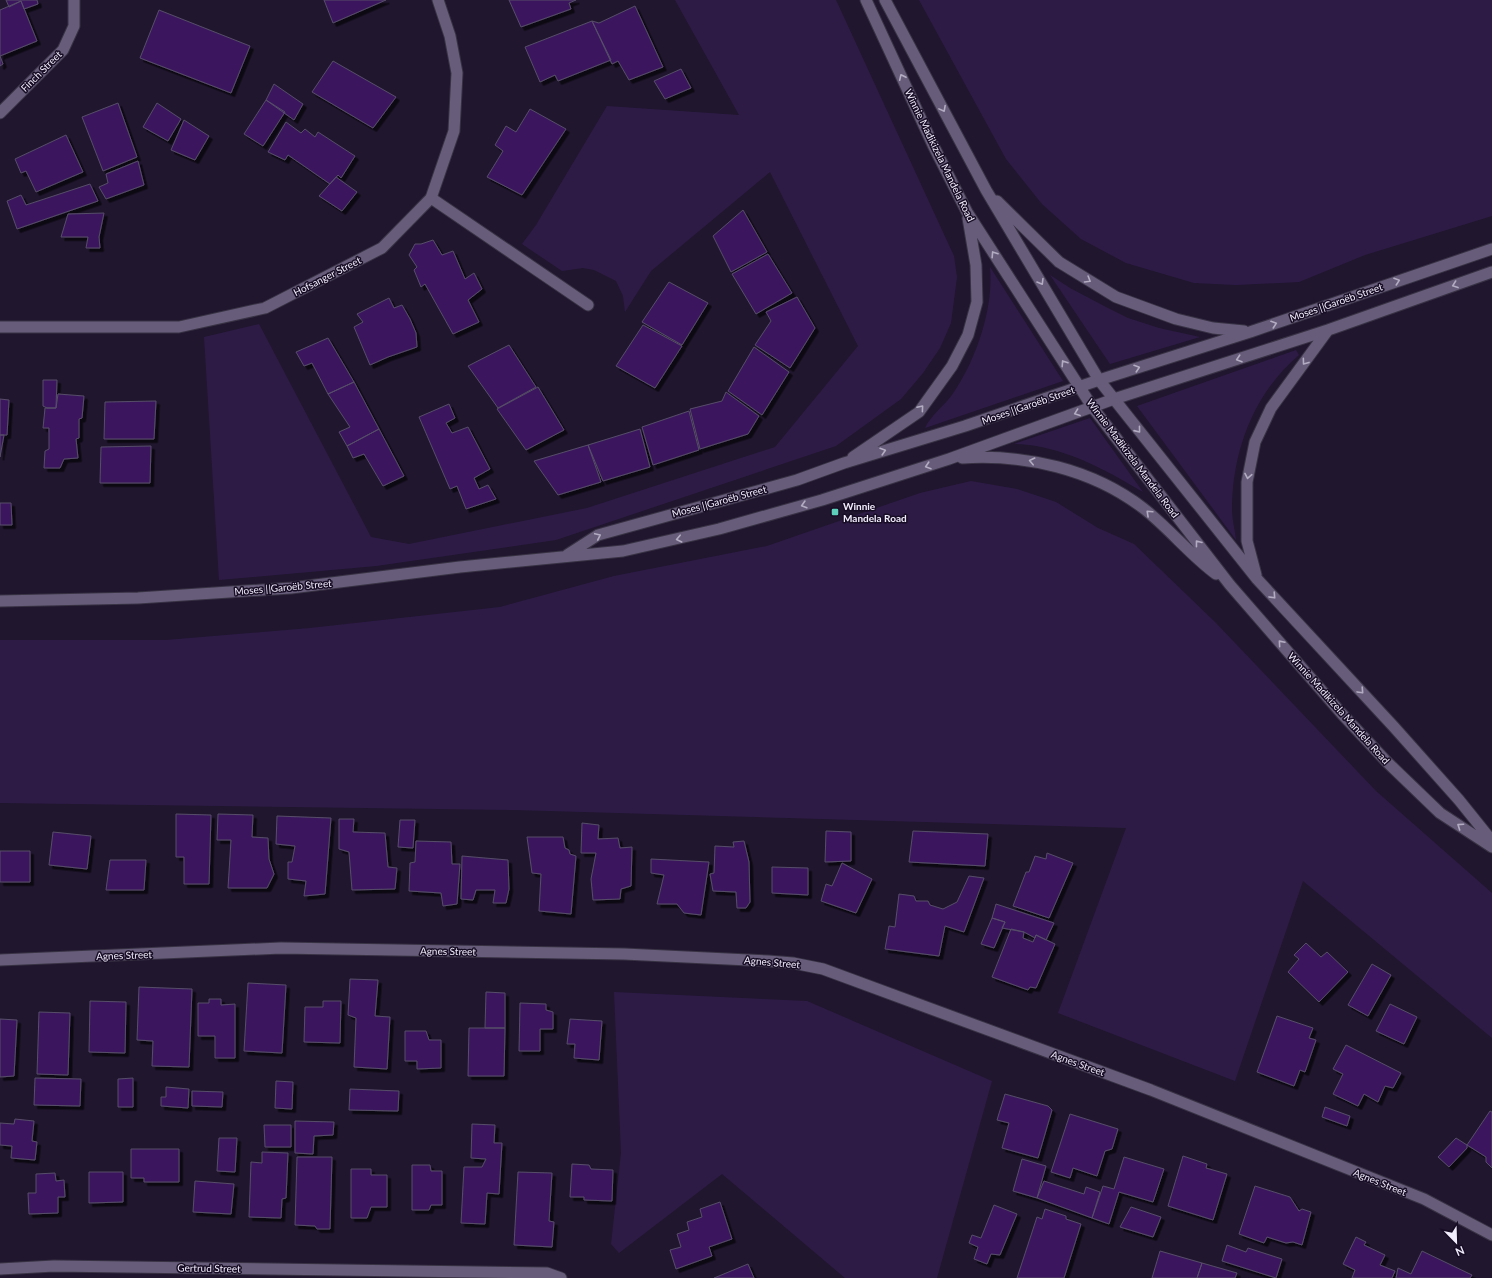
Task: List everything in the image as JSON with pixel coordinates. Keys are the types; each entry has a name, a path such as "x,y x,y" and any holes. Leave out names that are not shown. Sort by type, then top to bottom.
{"main road":[{"name":"Finch Street","path":"0,113 63,50 74,26 74,0"},
{"name":"Hofsanger Street","path":"0,327 179,327 265,308 382,248 431,198 454,131 457,73 450,36 438,0"},
{"name":"Winnie Madikizela Mandela Road","path":"866,0 933,145 967,212 1093,408 1230,586 1342,714 1386,761 1440,813 1492,847"},
{"name":"Winnie Madikizela Mandela Road","path":"885,0 986,190 1100,380 1114,400 1257,579 1404,738 1459,800 1492,841"},
{"path":"986,190 1059,262 1116,297 1183,321 1214,328 1250,332"},
{"path":"431,198 588,305"},
{"path":"844,463 920,412 952,366 968,335 977,302 976,265 967,212"},
{"name":"Moses ǁGaroëb Street","path":"564,556 598,535 797,480 844,463 965,426 1100,380 1250,332 1492,249"},
{"name":"Moses ǁGaroëb Street","path":"0,601 138,598 291,588 460,567 623,551 719,529 822,500 949,459 1114,400 1328,330 1492,272"},
{"path":"1257,579 1247,541 1247,482 1255,442 1271,408 1328,330"},
{"path":"949,459 986,457 1023,459 1069,470 1108,485 1144,508 1230,586"},
{"name":"Agnes Street","path":"0,960 281,948 624,954 793,963 823,969 1151,1090 1424,1199 1492,1235"},
{"name":"Gertrud Street","path":"0,1269 54,1266 548,1273 561,1278"}],"shaded area":[{"path":"675,0 836,0 954,256 957,277 951,323 940,348 923,373 901,399 836,446 556,540 376,566 219,580 204,337 259,324 371,537 409,544 587,508 775,447 858,346 770,172 651,271 625,312 623,296 616,281 594,270 583,268 562,271 522,244 536,225 607,106 739,115"},
{"path":"919,0 1492,0 1492,216 1365,255 1299,282 1236,285 1194,283 1126,263 1081,239 1042,204 1006,159"},
{"path":"990,267 1063,381 925,428 952,395 969,366 976,350 982,334 989,300"},
{"path":"1050,275 1070,288 1128,318 1159,328 1200,337 1110,364"},
{"path":"1296,350 1299,355 1283,370 1258,405 1241,445 1233,488 1232,514 1236,540 1137,406"},
{"path":"1090,418 1143,492 1082,460 1031,445 1014,444"},
{"path":"971,481 1017,489 1056,502 1098,528 1134,544 1215,622 1376,791 1492,893 1492,1038 1303,881 1235,1081 1058,1013 1126,828 514,810 0,803 0,640 166,640 310,628 500,607 614,576 767,546 920,493"},
{"path":"614,992 807,1001 992,1081 937,1278 845,1278 722,1174 619,1253 611,1244 621,1153"}],"building":[{"path":"6,0 37,0 38,4 24,9 21,1 9,7"},
{"path":"324,0 386,0 333,23"},
{"path":"509,0 576,0 569,3 571,9 521,27"},
{"path":"21,1 37,41 0,56 0,10"},
{"path":"635,6 663,67 629,80 618,61 612,64 592,21 599,23"},
{"path":"159,10 250,46 231,93 140,58"},
{"path":"592,21 611,60 558,81 555,75 540,82 525,47"},
{"path":"0,56 3,64 0,66"},
{"path":"333,61 396,97 373,128 312,92"},
{"path":"681,69 691,88 665,99 654,81"},
{"path":"274,84 303,104 294,120 266,100"},
{"path":"266,100 285,112 263,146 244,134"},
{"path":"118,103 137,157 103,171 82,117"},
{"path":"157,103 181,119 168,141 143,127"},
{"path":"530,109 566,129 522,195 487,177 503,151 495,145 506,126 516,132"},
{"path":"184,120 209,136 195,160 171,150"},
{"path":"286,122 301,133 305,129 315,137 318,132 355,156 341,178 338,175 330,184 288,155 285,160 268,152"},
{"path":"66,135 83,172 36,192 26,171 21,173 15,159"},
{"path":"138,161 144,185 106,199 99,187 108,183 106,174"},
{"path":"336,177 357,192 342,211 319,196"},
{"path":"90,184 98,201 17,229 7,201 21,195 26,205"},
{"path":"743,210 767,252 731,272 713,236"},
{"path":"104,213 99,237 100,248 86,248 88,237 61,237 68,214"},
{"path":"433,240 442,255 453,251 465,279 474,273 482,289 468,300 479,322 453,334 425,284 421,287 414,270 417,267 409,255 415,244 421,244"},
{"path":"768,254 792,293 756,314 732,274"},
{"path":"669,282 708,303 682,345 642,322"},
{"path":"797,297 815,328 790,368 755,345 771,321 766,312"},
{"path":"389,298 394,308 402,305 410,319 416,333 417,347 370,365 354,327 363,322 357,314"},
{"path":"643,325 682,346 655,388 616,366"},
{"path":"328,338 354,382 328,394 312,363 304,366 296,352"},
{"path":"509,345 536,387 498,408 468,366"},
{"path":"754,347 789,372 762,415 728,391"},
{"path":"43,380 57,380 56,408 47,408 43,406"},
{"path":"354,382 379,429 347,446 339,432 350,427 328,394"},
{"path":"538,387 564,430 526,450 497,409"},
{"path":"726,392 759,416 748,434 700,449 690,409 722,401"},
{"path":"58,394 84,396 82,418 79,419 79,438 76,439 78,458 64,459 60,468 44,468 45,451 49,449 49,428 43,428 45,408 56,408"},
{"path":"0,399 9,400 7,435 0,435"},
{"path":"156,401 154,439 104,439 105,402"},
{"path":"449,404 455,418 446,423 452,433 468,427 490,469 474,478 479,489 488,485 496,499 466,509 457,486 450,489 419,417"},
{"path":"689,411 699,450 653,465 642,427"},
{"path":"379,429 404,476 383,486 364,454 353,458 347,446"},
{"path":"640,429 650,467 603,481 588,445"},
{"path":"0,435 4,435 0,457"},
{"path":"588,445 601,482 558,495 534,461"},
{"path":"151,446 150,483 100,483 101,447"},
{"path":"0,503 11,503 12,525 0,525"},
{"path":"176,814 211,815 209,884 184,884 184,857 176,857"},
{"path":"218,814 253,815 252,837 268,838 269,859 274,874 267,888 228,888 231,840 217,840"},
{"path":"277,816 331,818 325,894 304,896 306,881 288,879 288,862 292,862 295,846 276,844"},
{"path":"339,819 354,819 353,832 385,833 388,867 397,868 395,889 352,890 349,852 339,849"},
{"path":"400,820 415,820 413,848 398,847"},
{"path":"582,823 599,825 598,839 618,838 620,848 632,847 631,886 621,889 620,899 593,900 591,879 596,853 581,853"},
{"path":"826,831 851,832 851,861 825,862"},
{"path":"913,831 988,834 985,866 909,862"},
{"path":"53,832 91,836 87,869 49,865"},
{"path":"527,837 563,837 565,848 569,850 570,854 576,856 571,914 539,911 541,874 532,873"},
{"path":"416,841 451,842 452,864 460,864 457,904 443,906 441,893 409,891 410,863 415,862"},
{"path":"744,841 749,862 750,902 746,908 737,908 736,892 713,891 710,874 714,873 715,846 734,847 733,842"},
{"path":"0,851 30,851 30,882 0,882"},
{"path":"1047,853 1073,863 1049,918 1013,906 1026,872 1029,872 1035,856 1046,859"},
{"path":"462,856 508,860 509,889 506,903 493,903 495,890 476,890 473,900 461,899"},
{"path":"651,859 709,862 701,915 684,913 677,904 657,904 664,875 651,873"},
{"path":"110,860 146,860 144,890 106,890"},
{"path":"842,863 872,879 856,913 821,901 826,884 832,886"},
{"path":"772,867 808,868 808,895 772,893"},
{"path":"969,876 984,878 964,932 945,926 939,956 885,949 889,926 895,927 899,894 914,896 916,901 928,901 930,905 943,909 957,902"},
{"path":"996,904 1054,923 1046,940 1036,935 1035,938 1024,932 1002,928 1005,922 992,918"},
{"path":"992,918 1005,922 994,948 981,944"},
{"path":"1011,929 1024,932 1023,938 1033,942 1036,935 1055,944 1036,988 1030,987 1028,990 992,977"},
{"path":"1306,943 1321,957 1327,952 1348,972 1319,1002 1288,972 1299,959 1294,955"},
{"path":"1372,964 1391,975 1368,1016 1348,1005"},
{"path":"350,979 378,980 375,1016 390,1017 387,1069 354,1067 356,1018 348,1015"},
{"path":"248,983 286,985 282,1053 244,1051"},
{"path":"139,987 192,989 189,1067 152,1066 153,1041 137,1040"},
{"path":"486,992 505,993 505,1028 485,1028"},
{"path":"209,999 221,999 221,1005 235,1004 235,1058 215,1058 215,1036 198,1036 198,1003 209,1003"},
{"path":"90,1001 126,1002 125,1053 89,1052"},
{"path":"323,1001 341,1001 340,1043 304,1042 305,1007 323,1007"},
{"path":"520,1003 546,1004 546,1010 553,1012 553,1029 540,1029 540,1051 519,1051"},
{"path":"1390,1004 1417,1017 1404,1044 1376,1031"},
{"path":"39,1012 70,1013 68,1075 37,1074"},
{"path":"1277,1016 1313,1028 1309,1038 1316,1040 1305,1072 1300,1070 1294,1086 1257,1072"},
{"path":"0,1019 17,1020 14,1076 0,1077"},
{"path":"570,1019 602,1021 599,1060 574,1058 575,1044 567,1044"},
{"path":"469,1028 505,1028 504,1076 468,1076"},
{"path":"405,1031 426,1031 429,1040 441,1040 441,1068 417,1069 417,1061 405,1061"},
{"path":"1346,1045 1401,1073 1393,1088 1385,1086 1378,1102 1364,1094 1358,1106 1333,1094 1343,1074 1333,1069"},
{"path":"35,1078 81,1079 80,1106 34,1105"},
{"path":"133,1078 133,1107 118,1107 118,1079"},
{"path":"276,1081 293,1082 292,1109 275,1108"},
{"path":"166,1087 189,1089 188,1108 161,1106 161,1097 166,1097"},
{"path":"350,1089 399,1091 398,1111 349,1110"},
{"path":"192,1091 223,1092 222,1107 192,1106"},
{"path":"1005,1094 1048,1106 1052,1110 1038,1158 1002,1148 1009,1123 997,1120"},
{"path":"1325,1107 1350,1116 1347,1126 1322,1117"},
{"path":"1490,1111 1492,1112 1492,1168 1486,1162 1486,1157 1467,1145"},
{"path":"1070,1114 1118,1129 1112,1149 1105,1151 1097,1176 1073,1168 1070,1178 1051,1172"},
{"path":"15,1119 34,1121 32,1141 37,1142 35,1160 11,1158 12,1146 0,1145 0,1123 14,1124"},
{"path":"295,1121 334,1122 333,1135 314,1136 313,1154 295,1153"},
{"path":"472,1124 495,1125 494,1143 502,1143 499,1194 487,1193 485,1224 461,1223 464,1167 482,1167 486,1159 471,1158"},
{"path":"264,1125 291,1125 291,1147 265,1147"},
{"path":"219,1138 237,1138 235,1172 217,1171"},
{"path":"1456,1138 1467,1145 1467,1148 1449,1167 1438,1157"},
{"path":"131,1149 179,1149 179,1182 144,1182 144,1178 131,1178"},
{"path":"262,1152 288,1153 286,1198 282,1199 281,1218 249,1217 251,1162 262,1163"},
{"path":"1183,1156 1207,1164 1206,1168 1227,1174 1213,1220 1168,1206"},
{"path":"297,1157 332,1157 330,1229 317,1229 315,1226 295,1225"},
{"path":"1124,1157 1164,1169 1153,1202 1119,1192 1109,1224 1092,1218 1103,1186 1114,1189"},
{"path":"1022,1159 1046,1166 1037,1198 1013,1191"},
{"path":"572,1164 589,1165 591,1169 613,1170 612,1201 584,1200 584,1197 570,1197"},
{"path":"412,1165 430,1165 431,1171 442,1171 442,1205 431,1205 429,1210 412,1210"},
{"path":"351,1169 371,1169 371,1175 387,1175 387,1207 371,1207 367,1218 351,1218"},
{"path":"89,1172 123,1172 123,1202 89,1203"},
{"path":"518,1172 552,1173 549,1221 554,1222 552,1247 514,1245"},
{"path":"55,1173 56,1181 64,1180 65,1197 58,1197 58,1213 29,1214 28,1193 36,1193 36,1174"},
{"path":"195,1181 234,1184 231,1214 193,1212"},
{"path":"1044,1181 1084,1194 1086,1187 1100,1192 1092,1218 1037,1198"},
{"path":"1255,1186 1290,1197 1299,1211 1302,1209 1311,1212 1302,1245 1293,1242 1286,1243 1267,1237 1264,1243 1239,1234"},
{"path":"720,1202 732,1239 709,1247 712,1256 676,1269 670,1250 681,1247 677,1234 689,1230 687,1222 702,1217 700,1209"},
{"path":"994,1205 1017,1214 1000,1255 991,1254 987,1264 974,1259 978,1247 969,1243 972,1235 981,1238"},
{"path":"1131,1207 1161,1217 1153,1237 1120,1227"},
{"path":"1045,1209 1066,1216 1066,1219 1081,1224 1064,1278 1017,1278 1037,1217 1042,1219"},
{"path":"1356,1237 1366,1242 1364,1245 1385,1255 1380,1265 1395,1271 1392,1278 1352,1278 1355,1270 1343,1264"},
{"path":"1227,1245 1246,1252 1248,1248 1282,1259 1276,1278 1222,1261"},
{"path":"1160,1251 1202,1263 1197,1278 1152,1278"},
{"path":"1422,1251 1472,1275 1470,1278 1396,1278 1398,1268 1411,1274"},
{"path":"1202,1263 1237,1273 1235,1278 1197,1278"},
{"path":"748,1264 754,1278 714,1278"}],"place":[{"name":"Winnie Mandela Road","path":"835,512"}]}
